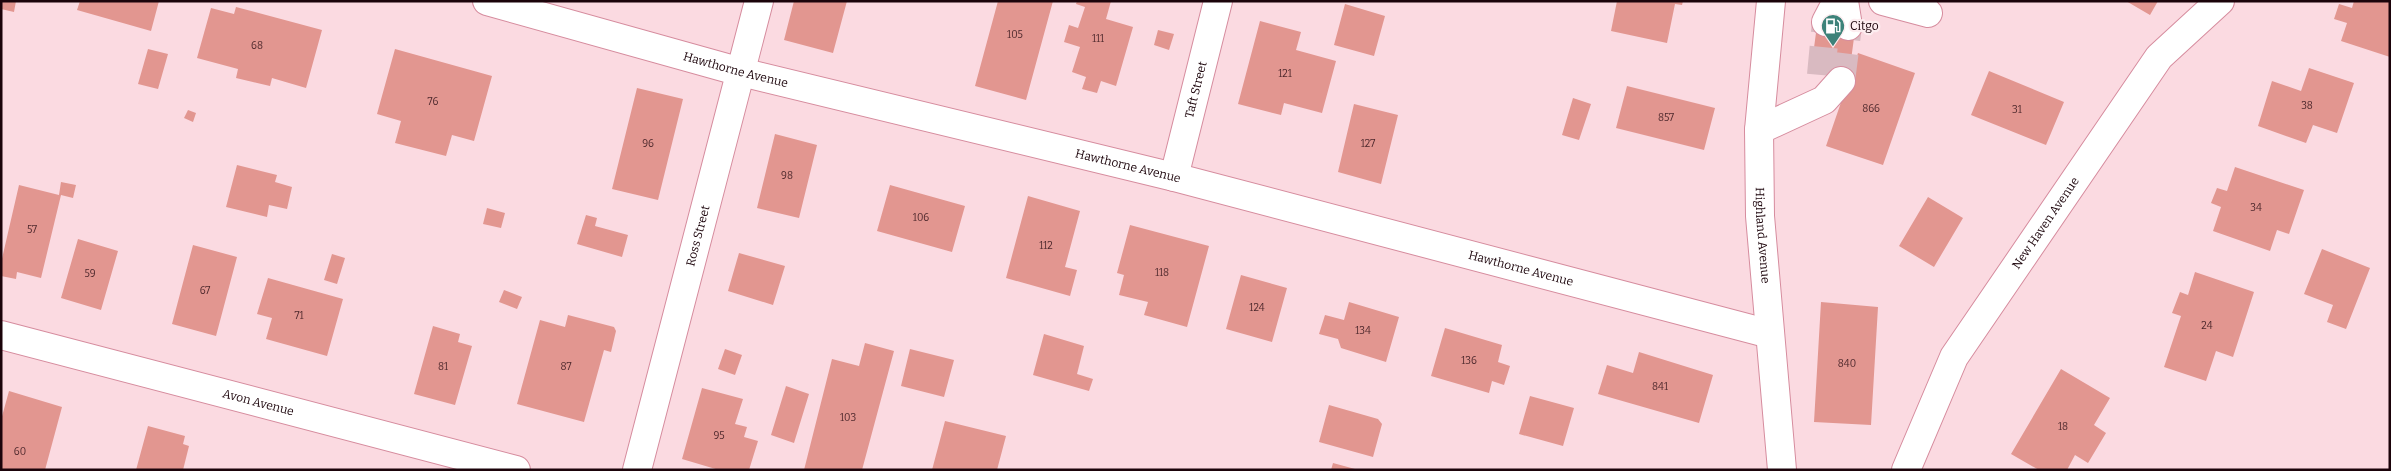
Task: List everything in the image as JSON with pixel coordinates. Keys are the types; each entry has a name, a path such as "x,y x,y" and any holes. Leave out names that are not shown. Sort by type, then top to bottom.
{"street":[{"name":"Hawthorne Avenue","path":"487,1 741,72 1174,178 1770,334"},
{"name":"Ross Street","path":"637,470 759,1"},
{"name":"Taft Street","path":"1174,178 1218,1"},
{"name":"Highland Avenue","path":"1771,1 1759,130 1760,216 1782,470"},
{"path":"1883,1 1928,13"},
{"name":"New Haven Avenue","path":"1906,470 1954,357 2159,56 2220,1"},
{"path":"1759,130 1828,85"},
{"name":"Avon Avenue","path":"1,335 516,470"}],"building":[{"path":"1,1 16,1 14,12 1,9"},
{"path":"80,1 159,1 151,31 77,10"},
{"path":"794,1 847,1 833,53 784,40"},
{"path":"998,1 1053,1 1026,100 975,86"},
{"path":"1077,1 1111,1 1106,19 1133,27 1116,86 1101,81 1097,93 1082,89 1086,77 1072,72 1080,47 1064,42 1069,25 1078,28 1085,7 1076,4"},
{"path":"1617,1 1683,1 1682,5 1675,4 1667,43 1611,31"},
{"path":"2126,1 2158,1 2150,15"},
{"path":"2354,1 2390,1 2390,57 2341,41 2347,23 2334,19 2339,4 2352,8"},
{"path":"1345,4 1385,16 1374,56 1334,45"},
{"path":"236,7 322,30 306,88 272,78 270,86 236,78 238,69 197,58 211,8 234,14"},
{"name":"Citgo","path":"1818,18 1856,23 1849,75 1811,70"},
{"path":"1260,21 1301,32 1296,50 1336,61 1322,113 1284,103 1281,115 1238,104"},
{"path":"1158,30 1174,34 1169,50 1154,45"},
{"path":"148,49 168,54 158,89 138,84"},
{"path":"395,49 492,76 474,141 452,135 446,156 395,143 401,121 377,114"},
{"path":"1858,53 1915,73 1883,165 1826,146"},
{"path":"2309,68 2354,83 2337,133 2313,125 2306,143 2258,126 2272,81 2301,91"},
{"path":"1989,71 2064,102 2046,145 1971,115"},
{"path":"1627,86 1715,108 1704,150 1616,128"},
{"path":"637,88 683,99 658,200 612,189"},
{"path":"1573,98 1591,104 1579,140 1562,135"},
{"path":"1354,104 1398,115 1381,184 1338,172"},
{"path":"188,110 196,113 193,122 184,118"},
{"path":"775,134 817,145 799,218 757,208"},
{"path":"237,165 277,175 275,182 292,187 287,209 269,205 267,217 226,207"},
{"path":"2235,167 2304,190 2289,234 2277,230 2270,251 2213,231 2221,207 2211,203 2217,188 2227,191"},
{"path":"61,182 76,185 73,198 61,195 41,278 17,272 16,279 1,276 1,263 19,185 59,195"},
{"path":"890,185 965,206 952,252 877,231"},
{"path":"1028,196 1080,211 1065,267 1077,270 1070,296 1006,278"},
{"path":"1928,197 1963,218 1934,267 1899,246"},
{"path":"487,208 505,213 501,228 483,224"},
{"path":"586,215 597,218 595,226 628,235 622,257 577,244"},
{"path":"1130,225 1209,246 1187,327 1144,315 1148,302 1119,295 1124,275 1117,273"},
{"path":"78,239 118,251 101,310 61,298"},
{"path":"193,245 237,257 216,336 172,324"},
{"path":"2322,249 2370,268 2346,329 2327,322 2333,305 2304,294"},
{"path":"739,253 785,266 773,305 728,291"},
{"path":"332,254 345,258 337,284 324,280"},
{"path":"2195,272 2254,292 2233,357 2216,351 2206,381 2164,367 2181,316 2172,313 2180,292 2188,295"},
{"path":"1241,275 1287,288 1272,342 1226,329"},
{"path":"268,278 343,299 327,356 266,339 272,318 257,314"},
{"path":"504,290 522,297 517,309 499,302"},
{"path":"1349,302 1399,317 1386,362 1341,348 1338,339 1319,334 1325,315 1344,320"},
{"path":"1821,302 1878,307 1871,425 1814,422"},
{"path":"568,315 614,327 616,331 611,352 604,350 584,422 517,404 540,320 565,327"},
{"path":"433,326 460,334 458,342 472,346 455,405 414,394"},
{"path":"1445,328 1502,345 1498,362 1510,366 1504,385 1492,381 1489,393 1431,376"},
{"path":"1044,334 1084,346 1077,374 1093,379 1089,391 1033,375"},
{"path":"865,343 894,351 862,470 804,470 832,359 859,366"},
{"path":"725,349 742,355 735,375 718,369"},
{"path":"910,349 954,360 944,397 901,386"},
{"path":"1639,352 1713,375 1699,423 1598,394 1607,365 1633,373"},
{"path":"2061,369 2110,398 2094,425 2106,433 2088,463 2075,455 2067,470 2039,470 2011,454"},
{"path":"786,386 809,394 794,443 771,435"},
{"path":"702,388 743,399 735,424 747,427 744,437 758,441 749,470 719,470 682,459"},
{"path":"9,391 62,407 45,470 1,470 1,420"},
{"path":"1530,396 1574,408 1563,446 1519,434"},
{"path":"1329,405 1378,419 1382,424 1373,457 1319,442"},
{"path":"945,421 1006,436 997,470 932,470"},
{"path":"148,426 185,436 183,444 189,446 183,470 136,470"},
{"path":"1333,463 1355,469 1355,470 1331,470"}],"tunnel":[{"path":"1821,75 1826,22"},
{"path":"1841,81 1848,26"}],"place":[{"name":"Citgo","path":"1833,47"}]}
